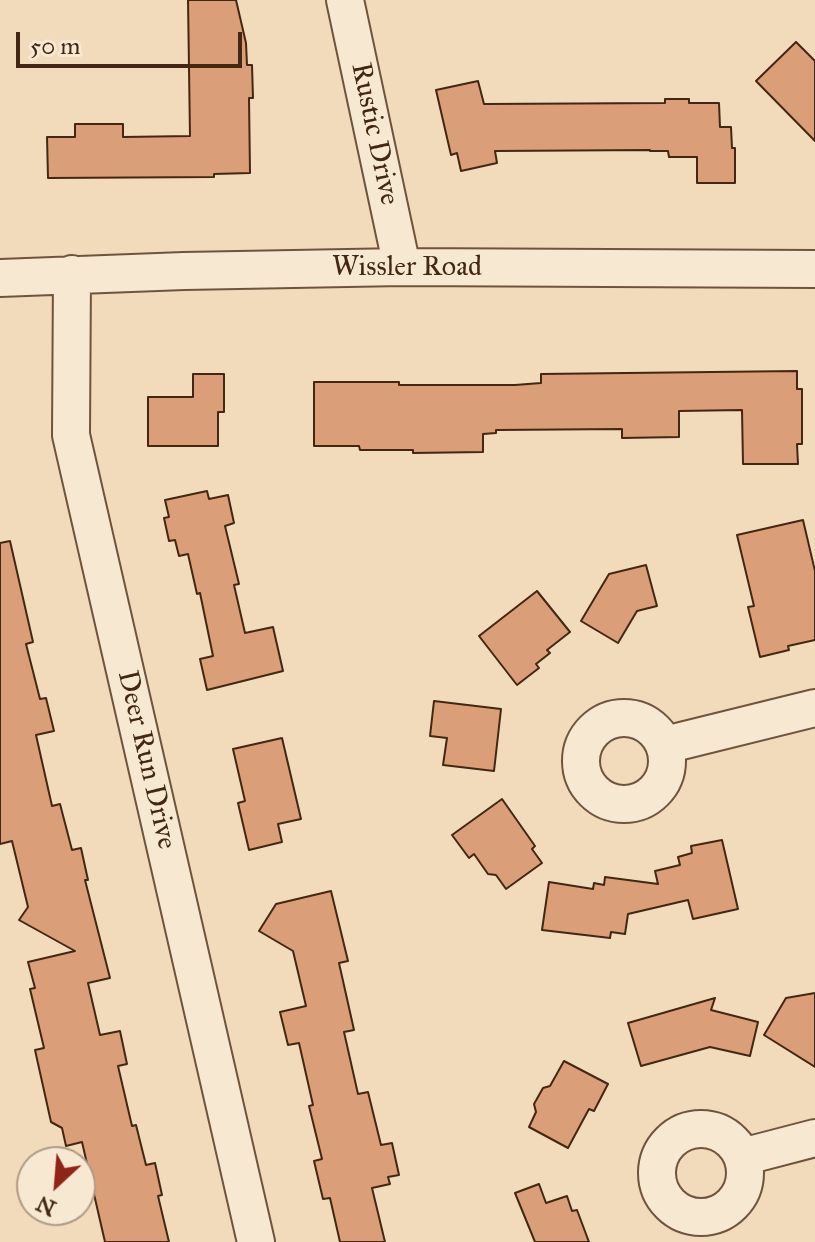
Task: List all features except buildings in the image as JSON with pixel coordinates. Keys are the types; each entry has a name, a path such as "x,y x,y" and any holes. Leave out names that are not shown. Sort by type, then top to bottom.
{"street":[{"name":"Rustic Drive","path":"345,0 402,267"},
{"name":"Wissler Road","path":"0,278 402,267 815,269"},
{"name":"Deer Run Drive","path":"72,274 71,435 256,1242"},
{"path":"665,745 815,708"},
{"path":"742,1157 815,1138"}]}
